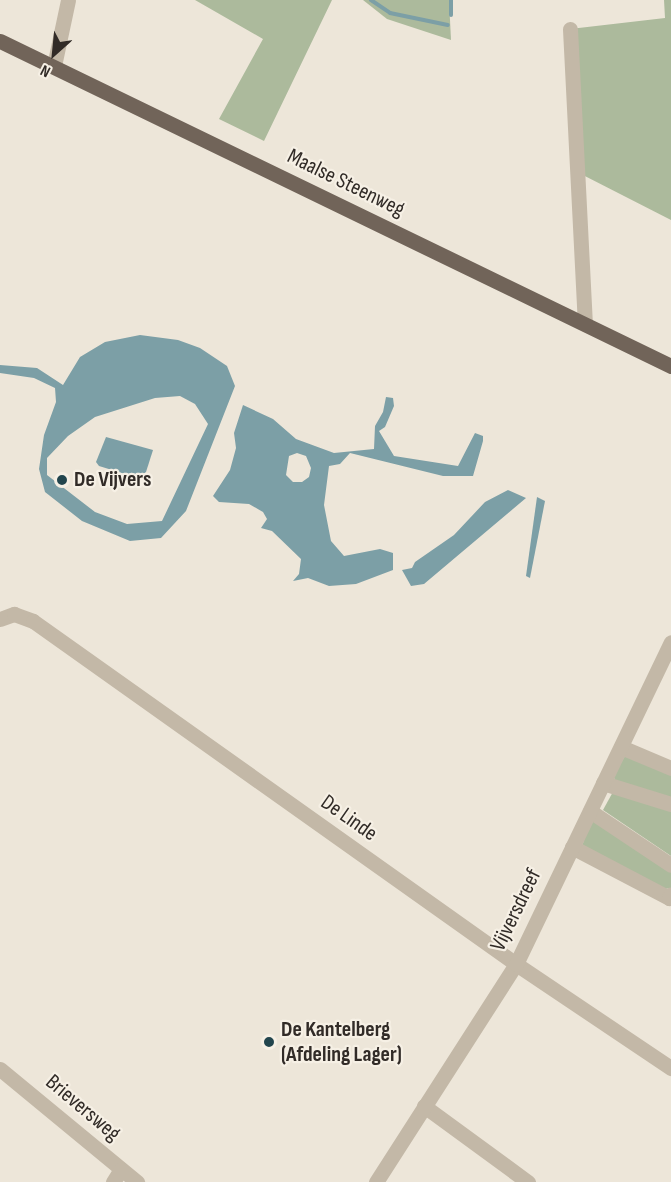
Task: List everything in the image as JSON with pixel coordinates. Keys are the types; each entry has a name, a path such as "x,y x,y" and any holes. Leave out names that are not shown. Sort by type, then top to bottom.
{"main road":[{"name":"Maalse Steenweg","path":"0,41 671,366"}],"street":[{"path":"54,66 68,0"},
{"path":"570,29 585,324"},
{"name":"De Linde","path":"0,619 14,614 33,621 516,964 671,1068"},
{"name":"Vijversdreef","path":"376,1182 516,964 671,642"},
{"path":"621,747 671,768"},
{"path":"603,783 671,804"},
{"path":"590,811 671,865"},
{"path":"572,847 669,898 671,894"},
{"name":"Brieversweg","path":"0,1069 117,1175 137,1182"},
{"path":"424,1106 528,1182"}],"green space":[{"path":"195,0 332,0 264,141 219,119 263,39"},
{"path":"363,0 449,0 451,40 387,19"},
{"path":"664,0 671,0 671,220 577,172 570,29 665,18"},
{"path":"625,756 671,774 671,800 615,780 613,776"},
{"path":"614,790 671,808 671,856 603,810"},
{"path":"596,821 671,871 671,888 665,889 582,846 590,822"}],"water":[{"path":"140,335 178,340 200,348 227,366 235,386 186,511 161,538 130,541 82,521 45,492 39,469 44,435 56,402 55,388 34,378 0,373 0,365 37,368 63,385 80,357 105,342","holes":["180,396 195,404 208,424 162,521 127,524 95,512 47,475 47,458 68,436 95,417 155,398"]},
{"path":"386,397 393,398 394,406 385,427 379,431 394,456 458,466 475,433 483,436 473,476 443,476 350,453 340,464 329,466 324,505 331,541 344,556 380,549 393,553 393,570 356,584 329,586 308,578 293,581 299,574 301,559 272,531 261,528 267,519 263,512 249,504 219,502 213,496 230,470 236,448 234,433 243,405 273,419 296,439 334,453 374,449 375,426 383,412","holes":["297,453 306,456 311,468 309,477 302,482 293,482 286,475 289,456"]},
{"path":"106,437 153,450 146,472 138,478 99,466 96,462"},
{"path":"508,490 526,498 424,584 411,586 402,570 412,568 415,562 454,535 485,502"},
{"path":"537,497 545,501 530,578 526,576"}],"waterway":[{"path":"371,0 390,13 448,25"},
{"path":"451,0 451,15"}],"place":[{"name":"De Vijvers","path":"62,480"},
{"name":"De Kantelberg (Afdeling Lager)","path":"269,1042"}]}
